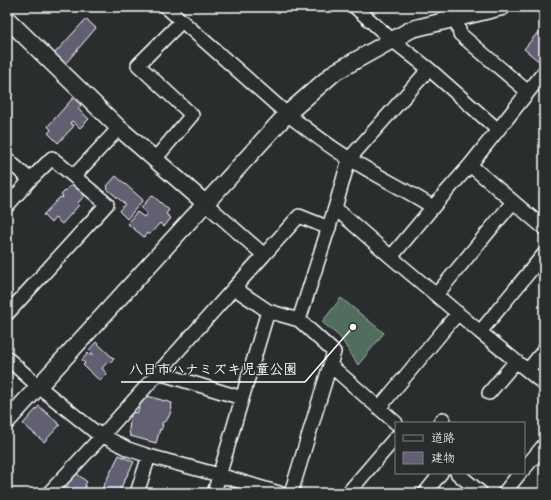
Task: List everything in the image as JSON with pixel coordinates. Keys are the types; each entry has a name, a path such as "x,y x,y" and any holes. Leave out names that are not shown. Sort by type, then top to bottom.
{"street":[{"path":"166,7 287,114 307,129 349,159 433,207"},
{"path":"355,7 498,130"},
{"path":"7,421 287,114 335,72 412,29 451,15 502,7"},
{"path":"451,15 460,34 528,92"},
{"path":"155,159 192,115 138,65 182,21"},
{"path":"10,26 120,128 264,255"},
{"path":"299,320 349,159 429,70"},
{"path":"391,257 470,166 544,72"},
{"path":"74,176 120,128"},
{"path":"7,206 52,158 107,204 7,314"},
{"path":"7,159 30,180"},
{"path":"470,166 544,228"},
{"path":"436,295 513,202"},
{"path":"335,208 436,295 544,384"},
{"path":"49,493 159,373 298,216 328,228"},
{"path":"480,332 544,254"},
{"path":"234,288 268,311 299,320 334,352 291,493"},
{"path":"214,493 268,311"},
{"path":"379,408 458,313"},
{"path":"528,370 544,350"},
{"path":"7,358 38,386 94,431 128,449 280,493"},
{"path":"489,393 516,361"},
{"path":"330,366 395,422"},
{"path":"159,373 242,398"},
{"path":"348,493 395,438"},
{"path":"525,467 544,444"},
{"path":"137,493 148,456"},
{"path":"425,493 440,474"},
{"path":"458,474 480,493"},
{"path":"504,493 519,474"}],"green space":[{"path":"341,298 384,333 358,365 340,337 322,322"}],"building":[{"path":"86,19 96,28 65,64 54,54"},
{"path":"544,25 544,60 541,63 524,49"},
{"path":"73,98 81,105 78,109 89,119 80,128 72,121 70,123 74,126 58,143 48,133 51,130 48,126"},
{"path":"116,176 143,200 127,219 119,211 125,204 107,189 107,186"},
{"path":"73,183 85,195 77,204 79,205 62,224 55,218 51,223 43,215 60,197 63,197 61,195"},
{"path":"152,195 169,210 166,214 171,218 164,227 160,223 149,235 147,233 144,237 128,224 128,222 137,212 144,217 147,213 141,208"},
{"path":"96,342 114,359 102,368 107,374 100,381 83,365 85,363 82,360 88,353 91,356 93,354 89,350"},
{"path":"144,395 172,403 170,414 167,420 162,423 163,425 161,430 160,429 156,443 130,436 129,429 131,413 137,413"},
{"path":"39,406 60,425 44,442 23,424"},
{"path":"119,455 134,462 118,493 100,493"},
{"path":"75,472 87,482 85,485 86,486 79,493 57,493"}],"place":[{"name":"八日市ハナミズキ児童公園","path":"353,327"}]}
